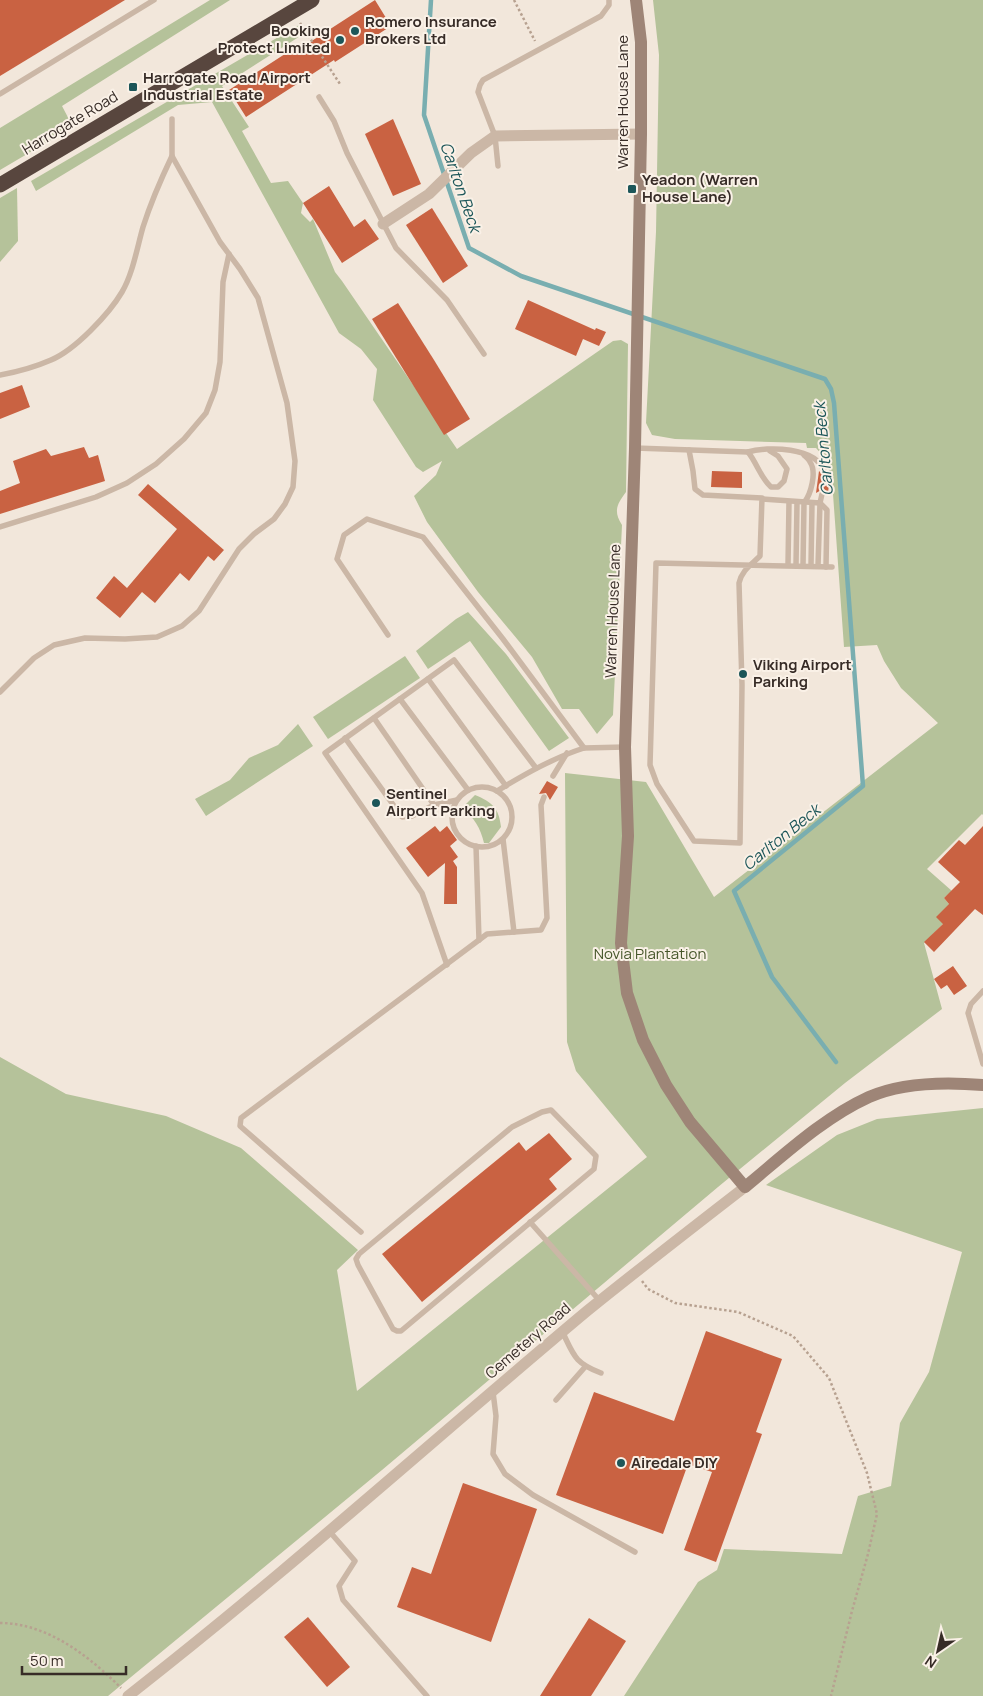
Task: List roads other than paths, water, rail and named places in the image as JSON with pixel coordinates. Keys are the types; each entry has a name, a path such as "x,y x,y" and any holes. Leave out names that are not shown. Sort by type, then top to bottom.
{"highway":[{"name":"Harrogate Road","path":"0,185 293,9 312,0"}],"street":[{"name":"Warren House Lane","path":"636,0 641,42 642,134 635,448 625,746 628,836 621,943 627,993 643,1040 666,1086 690,1122 745,1187"},
{"path":"383,224 429,194 471,153 495,136 642,134"},
{"name":"Cemetery Road","path":"128,1696 330,1532 600,1302 834,1116 870,1096 911,1085 957,1083 983,1085"}],"lane":[{"path":"0,94 154,0"},
{"path":"498,166 495,136 478,92 483,80 601,16 609,6 609,0"},
{"path":"319,96 334,121 347,153 396,248 447,300 484,354"},
{"path":"0,375 53,360 103,318 123,291 154,195 172,156 172,119"},
{"path":"0,692 34,658 54,645 85,638 125,639 156,637 182,626 199,611 239,549 254,534 274,519 285,504 293,487 295,461 287,403 258,298 216,234 172,156"},
{"path":"0,527 96,497 126,483 156,464 184,439 206,414 216,390 220,362 223,282 229,254"},
{"path":"635,448 748,452 756,450 794,450 813,458 822,465 824,471"},
{"path":"689,450 694,471 695,489 703,495 762,498 820,504 827,510 829,567 752,564 656,563 650,765 657,784 694,842 740,844 742,685 739,583 742,573 752,564 760,556 762,499"},
{"path":"748,452 760,469 762,479 771,486 778,487 784,481 787,469 778,456 768,450"},
{"path":"803,454 812,463 811,489 804,503 803,566"},
{"path":"818,566 822,494"},
{"path":"788,565 789,502"},
{"path":"796,566 797,502"},
{"path":"811,566 812,503"},
{"path":"388,635 336,559 344,535 367,518 423,537 503,639 584,748"},
{"path":"447,964 422,893 325,753 454,660 536,768"},
{"path":"428,679 506,786"},
{"path":"400,699 468,790"},
{"path":"374,718 434,805"},
{"path":"346,738 402,817 412,816 434,805 457,800"},
{"path":"498,791 536,768 567,753 584,748 625,746"},
{"path":"553,776 567,753"},
{"path":"483,786 498,791 508,801 512,811 512,821 503,839 495,844 485,847 466,843 454,828 453,809 457,800 468,790 483,786"},
{"path":"361,1232 240,1126 241,1118 487,934 541,930 547,918 541,805 544,798"},
{"path":"503,839 514,932"},
{"path":"476,846 479,940"},
{"path":"983,991 971,1004 968,1013 983,1064"},
{"path":"551,1110 596,1156 596,1161 594,1169 530,1222 401,1331 393,1329 356,1259 359,1254 512,1127 542,1112 551,1110"},
{"path":"530,1222 600,1302"},
{"path":"563,1333 573,1355 586,1367 601,1373"},
{"path":"556,1400 586,1367"},
{"path":"494,1392 496,1416 494,1454 505,1474 533,1495 635,1552"},
{"path":"330,1532 355,1561 338,1586 343,1600 427,1696"}],"waterway":[{"name":"Carlton Beck","path":"431,0 424,115 469,248 521,276 825,379 831,389 834,403 863,786 734,891 772,977 836,1062"}],"place":[{"name":"Romero Insurance Brokers Ltd","path":"355,31"},
{"name":"Booking Protect Limited","path":"340,40"},
{"name":"Harrogate Road Airport Industrial Estate","path":"133,87"},
{"name":"Yeadon (Warren House Lane)","path":"632,189"},
{"name":"Viking Airport Parking","path":"743,674"},
{"name":"Sentinel Airport Parking","path":"376,803"},
{"name":"Airedale DIY","path":"621,1463"}],"park label":[{"name":"Novia Plantation","path":"650,954"}]}
